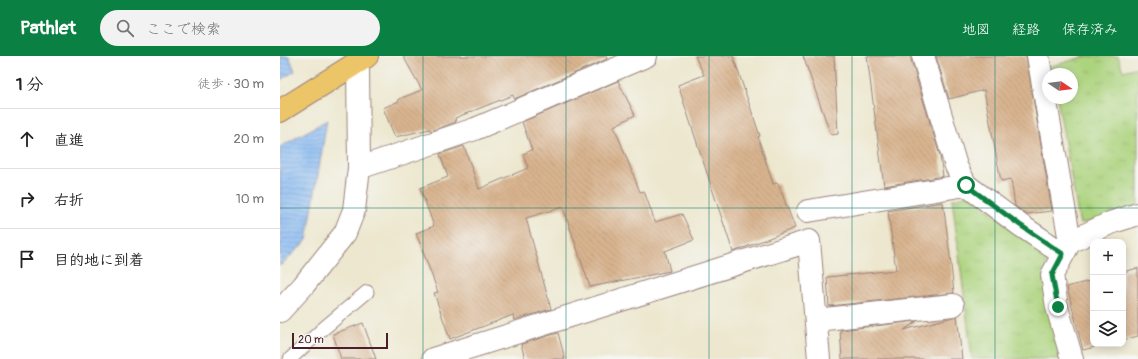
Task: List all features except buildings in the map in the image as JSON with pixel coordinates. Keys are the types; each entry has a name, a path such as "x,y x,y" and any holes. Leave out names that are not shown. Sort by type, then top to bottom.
{"main road":[{"path":"280,111 362,59"}],"street":[{"path":"358,168 475,128 646,56"},
{"path":"923,56 956,166 966,185 1020,225 1066,248"},
{"path":"1038,56 1066,248"},
{"path":"280,311 304,286 345,233 354,210 358,168 362,59"},
{"path":"808,211 966,185"},
{"path":"1072,359 1058,307 1052,275 1066,248 1110,223 1138,214"},
{"path":"433,359 809,240 819,359"},
{"path":"816,320 953,305"}],"lane":[{"path":"290,359 367,292"}],"green space":[{"path":"1086,56 1118,56 1123,71 1138,67 1138,206 1080,224 1058,104 1078,104 1078,68 1049,67"},
{"path":"969,195 1045,253 1064,359 972,359 952,199"}],"water":[{"path":"280,56 289,56 295,71 280,80"},
{"path":"327,120 307,240 280,266 280,147"}],"route":[{"path":"966,185 1020,225 1063,254 1052,275 1058,307"}]}
